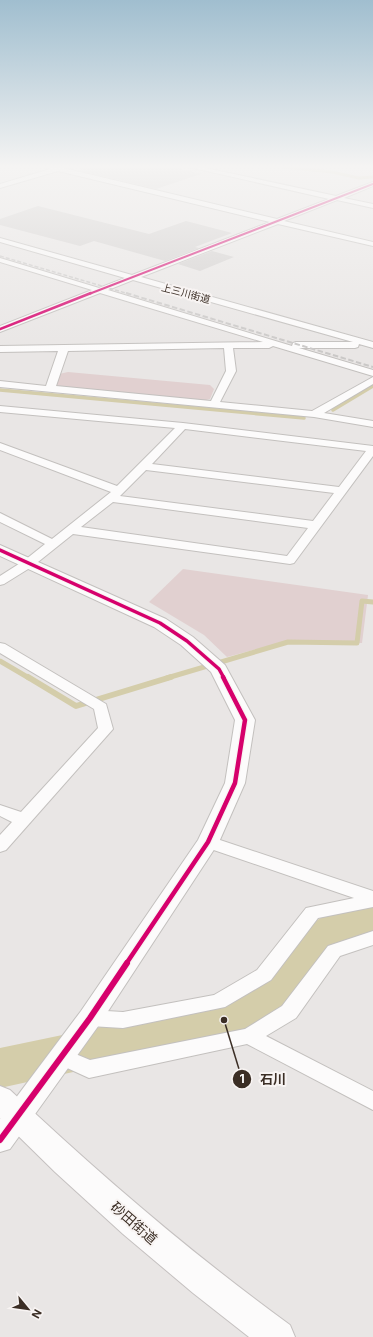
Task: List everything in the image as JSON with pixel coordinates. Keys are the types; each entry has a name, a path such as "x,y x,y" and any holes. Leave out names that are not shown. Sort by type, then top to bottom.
{"main road":[{"name":"砂田街道","path":"6,1118 203,1281 278,1337"}],"street":[{"path":"0,329 255,229"},
{"path":"311,229 373,244"},
{"name":"上三川街道","path":"0,240 131,278 373,344"},
{"path":"0,260 373,373"},
{"path":"0,349 373,344"},
{"path":"214,404 231,372 228,346"},
{"path":"50,389 64,348"},
{"path":"314,414 373,380"},
{"path":"0,384 314,414 373,424"},
{"path":"0,409 183,426 373,449 290,560 73,530"},
{"path":"0,581 29,563 73,530 115,495 183,426"},
{"path":"0,446 115,495 316,525"},
{"path":"144,466 342,491"},
{"path":"0,517 53,544"},
{"path":"0,550 160,623 187,641 219,669 245,720 235,783 208,842 90,1018 61,1056 6,1118"},
{"path":"0,647 101,707 106,729 0,846"},
{"path":"0,810 23,820"},
{"path":"208,842 373,900"},
{"path":"90,1018 123,1020 218,1002 264,975 312,913 373,900"},
{"path":"61,1056 89,1069 249,1036 289,1012 334,951 373,938"},
{"path":"249,1036 373,1101"}],"shaded area":[{"path":"68,372 210,385 214,389 210,399 202,401 60,388 56,385 59,374"},
{"path":"183,569 368,595 362,643 284,642 227,657 204,635 149,602"}],"building":[{"path":"17,229 131,229 149,234 162,229 218,229 232,233 195,247 199,248 165,261 94,241 80,246"},
{"path":"212,251 234,257 200,271 178,264"}],"waterway":[{"path":"333,410 373,386"},
{"path":"0,390 304,418"},
{"path":"167,678 288,642 357,643 362,601 373,602"},
{"path":"0,661 29,678"},
{"path":"28,677 76,706 171,677"},
{"path":"0,1068 224,1020 275,995 322,937 353,919 373,921"}],"railway":[{"path":"0,256 129,294"},
{"path":"126,293 373,367"}],"cycle path":[{"path":"0,329 256,229"},
{"path":"0,550 160,623 187,641 219,669 245,720 235,783 208,842 90,1018 0,1140"}],"place":[{"name":"石川","path":"224,1020"}]}
